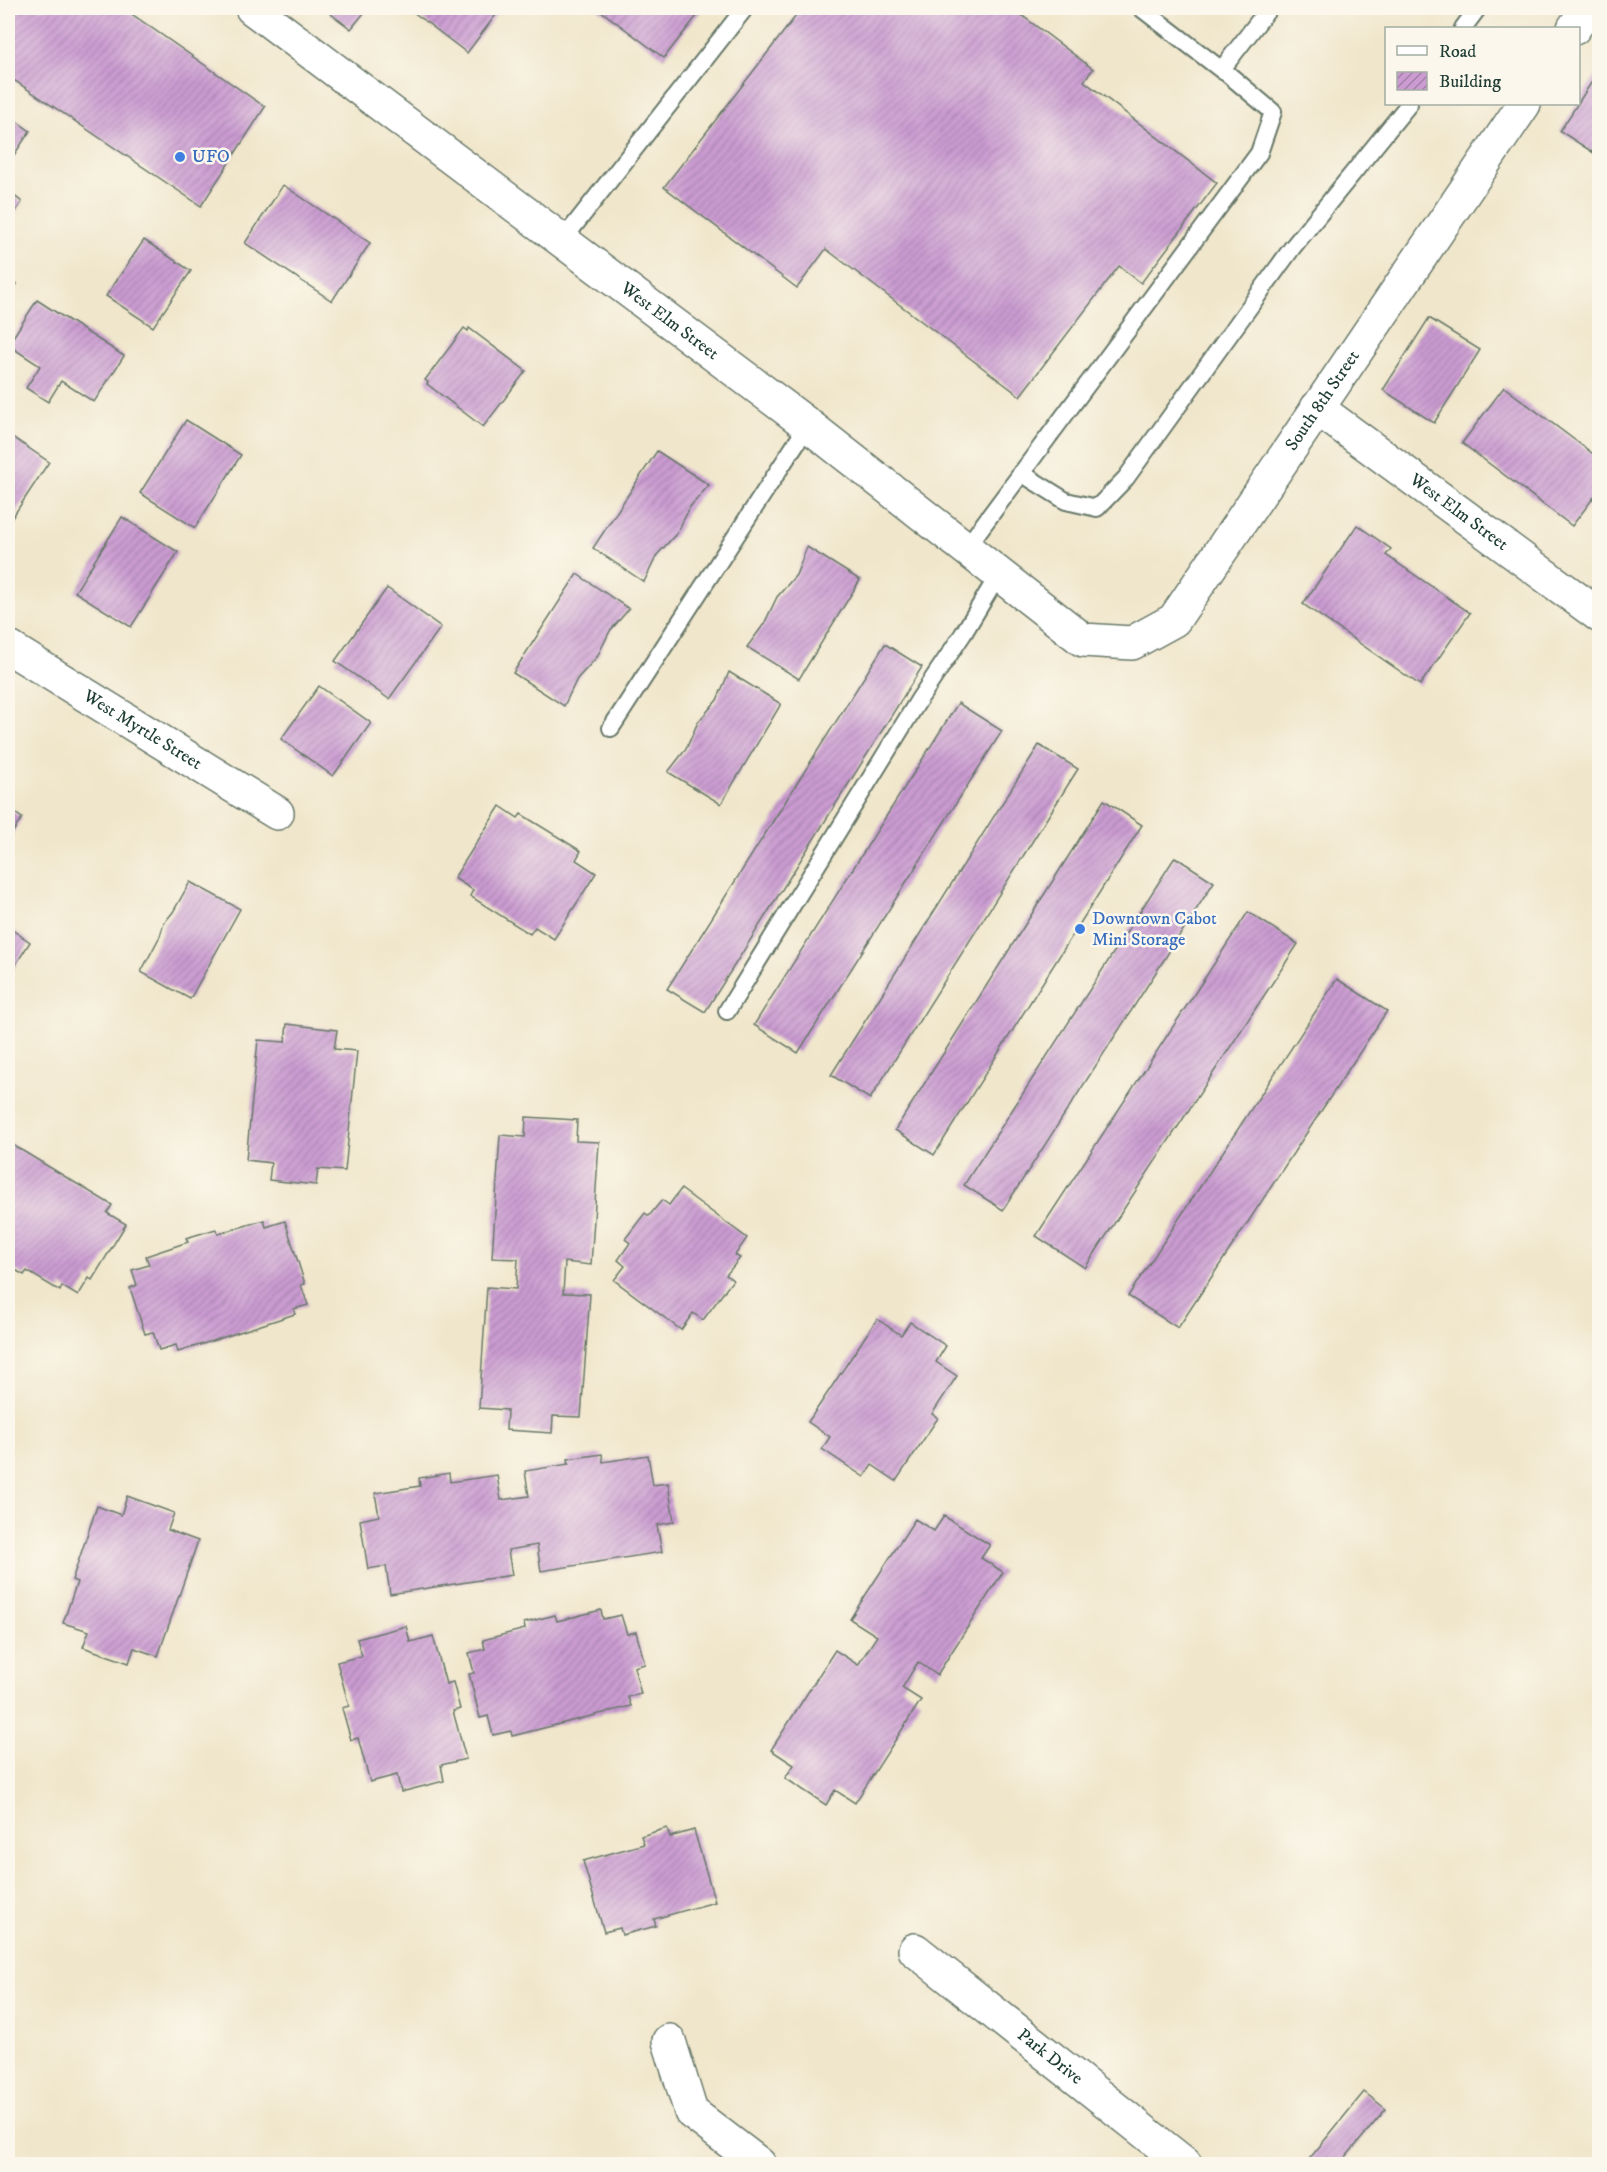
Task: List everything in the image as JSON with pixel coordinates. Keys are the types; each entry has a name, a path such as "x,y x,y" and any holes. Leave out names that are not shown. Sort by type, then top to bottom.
{"street":[{"name":"West Elm Street","path":"252,8 808,425 1083,640"},
{"path":"1575,27 1588,8"},
{"name":"South 8th Street","path":"1083,640 1132,643 1174,620 1523,105"},
{"name":"West Elm Street","path":"1317,408 1599,616"},
{"name":"West Myrtle Street","path":"8,647 277,813"},
{"name":"Park Drive","path":"915,1950 1185,2164"},
{"path":"669,2041 691,2112 759,2164"}],"lane":[{"path":"562,241 745,8"},
{"path":"966,548 1259,153 1273,112 1222,69 1223,71 1141,8"},
{"path":"1222,69 1269,8"},
{"path":"1464,27 1478,8"},
{"path":"1022,473 1066,501 1097,508 1126,478 1292,248 1408,105"},
{"path":"611,728 808,425"},
{"path":"727,1011 999,574"}],"building":[{"name":"UFO","path":"8,8 123,8 265,107 201,206 8,76"},
{"path":"323,8 368,8 351,29"},
{"path":"408,8 501,8 467,53"},
{"path":"597,8 703,8 664,58"},
{"path":"802,8 1012,8 1093,69 1084,81 1217,183 1141,283 1119,266 1020,396 826,249 797,288 664,187"},
{"path":"1600,69 1600,157 1560,131 1577,105 1580,105 1580,100"},
{"path":"8,115 30,131 8,164"},
{"path":"283,185 370,243 332,301 245,243"},
{"path":"8,191 22,202 8,223"},
{"path":"144,240 191,271 153,327 106,296"},
{"path":"8,278 17,284 8,298"},
{"path":"37,300 124,356 94,402 61,381 48,402 26,388 40,366 8,345"},
{"path":"1429,318 1480,350 1434,423 1383,390"},
{"path":"464,328 468,331 469,328 526,371 483,427 427,384 425,380"},
{"path":"1504,387 1600,459 1600,489 1572,526 1462,443"},
{"path":"186,420 241,455 195,528 140,493"},
{"path":"8,434 49,462 8,524"},
{"path":"657,451 709,485 690,507 677,533 657,555 644,582 593,548"},
{"path":"122,517 178,552 131,627 75,592"},
{"path":"1357,525 1391,549 1386,555 1470,613 1420,685 1303,604"},
{"path":"807,547 860,580 799,679 747,647 764,624 777,597 796,575"},
{"path":"577,574 629,609 610,631 597,657 577,679 564,706 513,673"},
{"path":"387,588 441,627 389,699 335,661"},
{"path":"885,644 922,667 705,1012 667,989"},
{"path":"729,672 781,704 721,804 668,772 686,749 698,722 717,700"},
{"path":"319,686 371,723 333,776 281,739"},
{"path":"958,703 1002,731 798,1053 754,1025"},
{"path":"1039,745 1078,769 870,1099 831,1075"},
{"path":"1104,800 1142,825 934,1155 895,1130"},
{"path":"500,806 518,818 521,814 581,851 576,860 596,873 554,939 535,927 530,934 470,896 473,890 454,878"},
{"path":"8,808 22,818 8,840"},
{"path":"1175,857 1214,882 1003,1210 964,1185"},
{"path":"190,882 240,909 190,999 141,972 160,936 164,923"},
{"path":"1248,912 1298,944 1085,1268 1036,1236"},
{"path":"8,927 30,942 8,977"},
{"path":"1337,979 1387,1011 1178,1328 1128,1296"},
{"path":"287,1024 337,1030 334,1049 357,1051 345,1171 318,1169 316,1185 269,1180 271,1163 246,1160 258,1040 285,1042"},
{"path":"526,1117 577,1120 576,1141 599,1142 591,1265 565,1262 563,1293 590,1294 581,1417 553,1416 552,1433 506,1430 507,1410 479,1408 487,1287 516,1289 518,1259 492,1258 500,1135 525,1137"},
{"path":"8,1142 112,1205 107,1213 126,1224 92,1280 89,1278 78,1296 62,1286 60,1291 27,1271 24,1275 8,1266"},
{"path":"681,1189 747,1238 735,1255 740,1258 726,1275 733,1280 703,1320 693,1313 681,1330 614,1280 625,1266 618,1260 630,1243 625,1239 645,1213 649,1216 662,1200 669,1205"},
{"path":"264,1220 266,1227 285,1221 305,1284 301,1285 308,1305 294,1309 295,1314 178,1352 176,1345 159,1350 153,1332 145,1334 130,1288 137,1285 132,1270 149,1265 146,1256 188,1242 186,1238 216,1229 218,1234"},
{"path":"877,1319 901,1335 910,1322 946,1346 936,1362 957,1376 932,1414 938,1418 896,1481 872,1465 864,1477 822,1449 830,1437 808,1422"},
{"path":"602,1454 603,1462 648,1455 653,1485 668,1483 674,1522 657,1525 662,1552 541,1571 537,1545 508,1550 512,1575 390,1594 386,1566 368,1569 360,1520 379,1516 375,1493 420,1486 419,1478 449,1473 450,1482 497,1475 501,1500 529,1496 525,1471 569,1464 568,1459"},
{"path":"127,1496 174,1513 168,1530 198,1541 158,1656 134,1648 129,1663 83,1647 89,1631 63,1623 77,1582 72,1580 97,1506 121,1515"},
{"path":"944,1516 990,1545 981,1558 1003,1572 937,1675 918,1662 902,1688 921,1700 855,1803 835,1790 826,1805 785,1778 794,1765 771,1750 835,1650 858,1665 877,1636 850,1619 915,1519 934,1531"},
{"path":"601,1610 603,1619 621,1615 627,1634 636,1632 645,1664 634,1667 641,1694 628,1697 631,1706 512,1736 511,1731 493,1735 488,1716 480,1718 469,1674 474,1673 469,1653 485,1649 483,1640 525,1629 524,1623 555,1615 557,1621"},
{"path":"406,1626 410,1642 433,1636 446,1684 453,1682 460,1709 453,1711 466,1759 441,1765 444,1781 401,1792 397,1775 370,1782 358,1738 351,1740 342,1708 349,1706 337,1662 362,1656 357,1639"},
{"path":"667,1828 670,1837 694,1830 715,1902 654,1919 656,1926 622,1935 620,1928 604,1932 583,1861 644,1844 641,1836"},
{"path":"1364,2092 1386,2109 1340,2164 1307,2164 1306,2163"}],"place":[{"name":"UFO","path":"180,157"},
{"name":"Downtown Cabot Mini Storage","path":"1080,929"}]}
